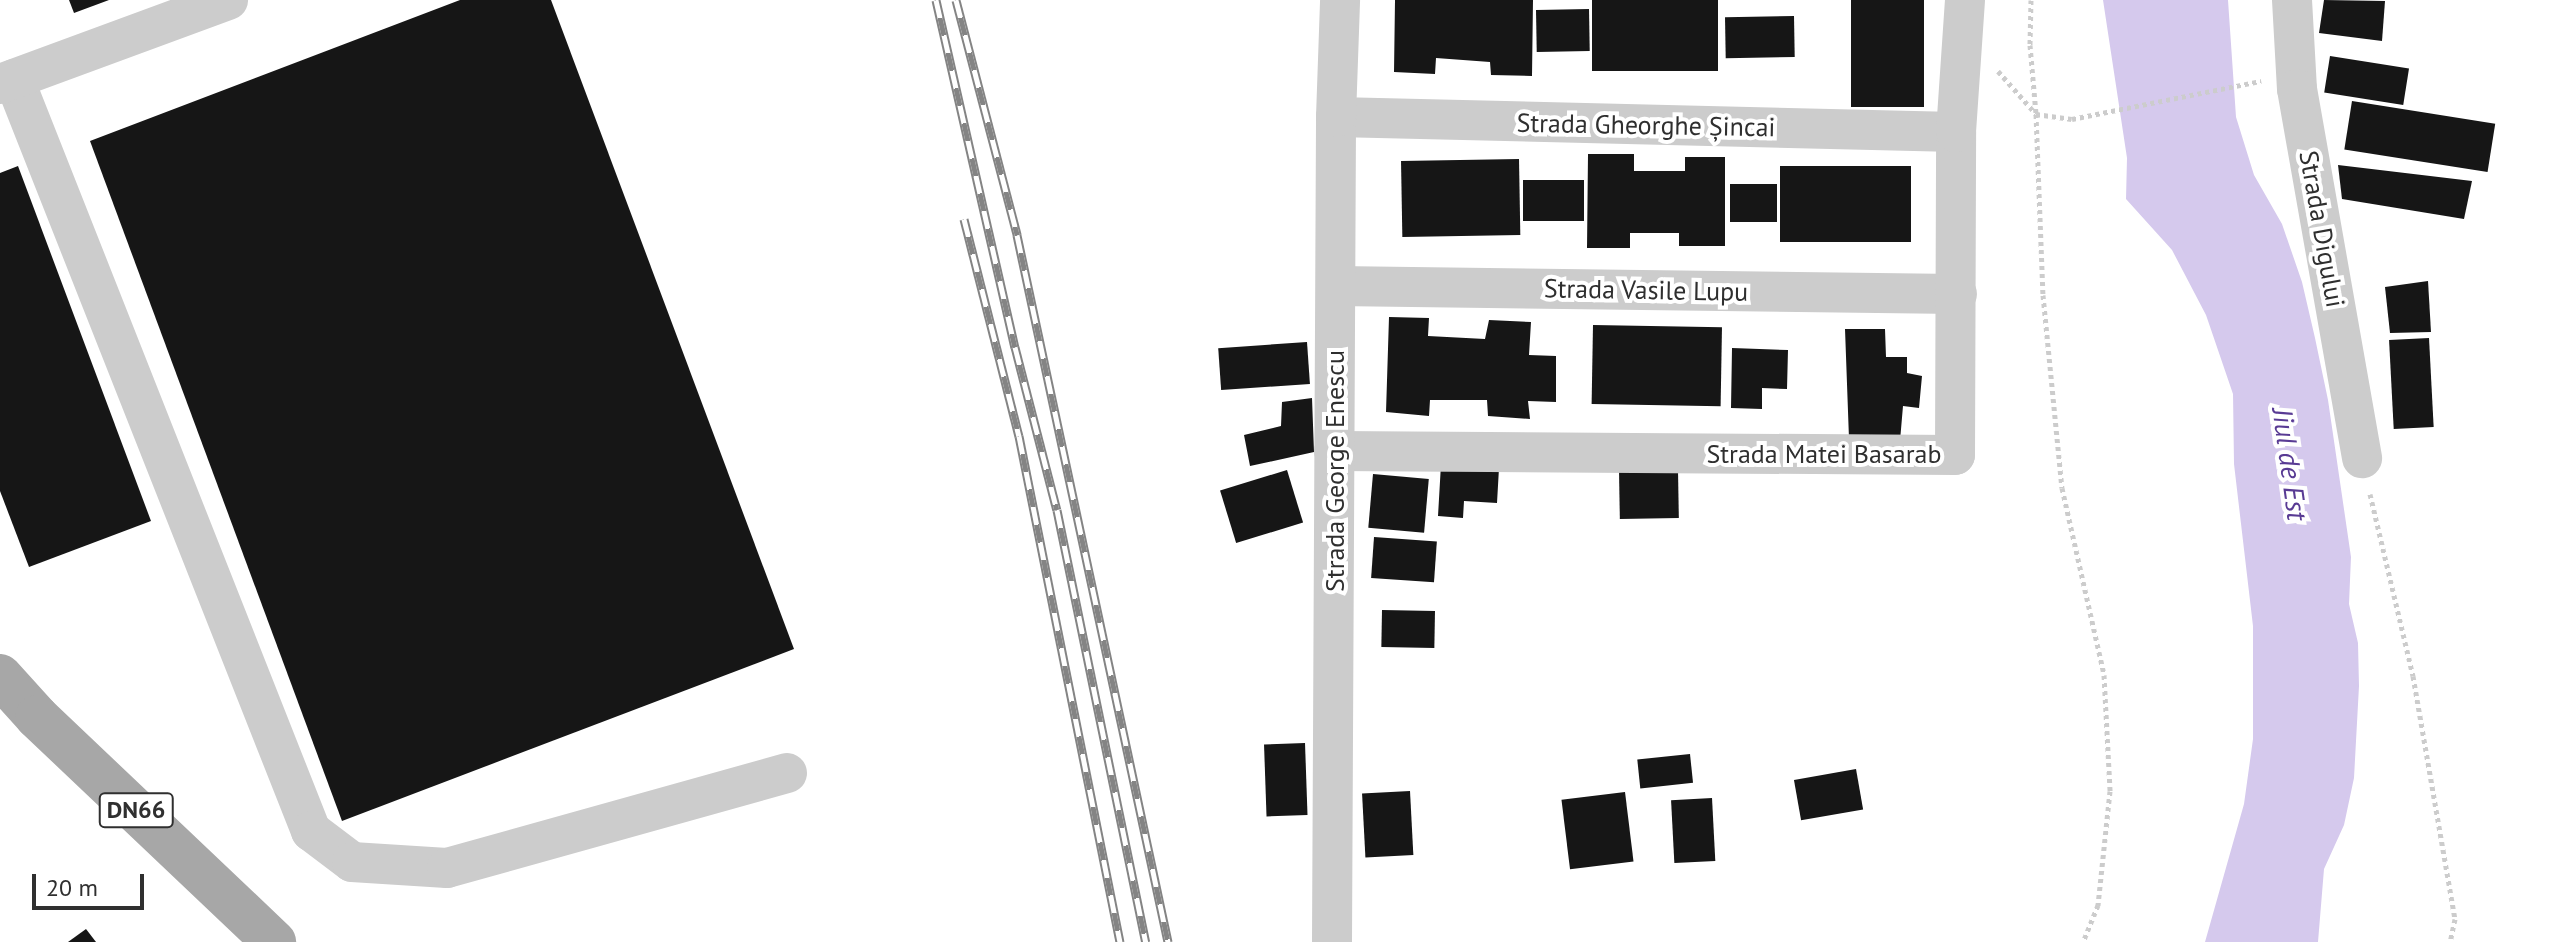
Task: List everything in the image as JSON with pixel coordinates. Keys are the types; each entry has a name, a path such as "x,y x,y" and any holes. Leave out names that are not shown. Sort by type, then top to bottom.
{"main road":[{"name":"DN66","path":"0,676 37,717 274,942"}],"street":[{"path":"228,0 7,82 311,831 352,862 447,868 787,773"},
{"name":"Strada George Enescu","path":"1332,942 1336,117 1340,0"},
{"name":"Strada Digului","path":"2292,0 2297,89 2362,458"},
{"name":"Strada Matei Basarab","path":"1334,451 1955,455 1956,132 1964,13"},
{"name":"Strada Gheorghe Șincai","path":"1336,117 1956,132"},
{"name":"Strada Vasile Lupu","path":"1336,286 1957,294"}],"path":[{"path":"2031,0 2030,45 2036,114 2043,295 2062,488 2104,675 2110,791 2098,905 2083,942"},
{"path":"1964,13 2036,114 2072,119 2249,82"},
{"path":"2362,458 2413,676 2455,919 2450,942"}],"water":[{"name":"Jiul de Est","path":"2103,0 2228,0 2236,117 2254,175 2282,224 2302,282 2315,338 2328,400 2351,557 2349,604 2358,643 2359,686 2354,778 2344,825 2324,869 2318,942 2205,942 2244,804 2253,739 2253,626 2234,464 2233,394 2206,315 2172,250 2126,199 2127,158"}],"building":[{"path":"69,0 109,0 74,13"},
{"path":"460,0 551,0 794,649 342,821 90,141"},
{"path":"1395,0 1533,0 1532,76 1491,75 1490,62 1436,58 1435,74 1394,72"},
{"path":"1592,0 1718,0 1718,71 1592,71"},
{"path":"1851,0 1924,0 1924,107 1851,107"},
{"path":"2324,0 2385,1 2382,41 2319,33"},
{"path":"1589,9 1590,51 1537,52 1536,10"},
{"path":"1794,16 1795,57 1726,58 1725,17"},
{"path":"2330,56 2409,69 2403,105 2324,93"},
{"path":"2352,101 2495,124 2488,172 2344,149"},
{"path":"1588,154 1634,154 1634,171 1685,171 1685,157 1725,157 1725,246 1679,246 1679,233 1630,233 1630,248 1587,248"},
{"path":"1519,159 1520,235 1402,237 1401,161"},
{"path":"2338,165 2472,181 2464,219 2342,199"},
{"path":"18,166 151,521 29,567 0,491 0,173"},
{"path":"1780,166 1911,166 1911,242 1780,242"},
{"path":"1523,180 1584,180 1584,221 1523,221"},
{"path":"1730,184 1777,184 1777,222 1730,222"},
{"path":"2428,281 2431,332 2390,333 2385,287"},
{"path":"1389,317 1429,318 1428,336 1485,339 1489,320 1531,322 1529,355 1556,356 1556,402 1528,401 1530,419 1488,416 1487,400 1430,400 1429,416 1386,412"},
{"path":"1593,325 1722,327 1721,406 1592,404"},
{"path":"1845,329 1885,329 1886,357 1907,357 1907,373 1922,376 1919,408 1903,406 1900,441 1849,439"},
{"path":"2429,338 2434,427 2394,429 2389,340"},
{"path":"1307,342 1310,384 1221,390 1218,348"},
{"path":"1732,348 1788,350 1787,389 1762,388 1762,409 1731,408"},
{"path":"1312,398 1314,452 1250,466 1244,435 1281,426 1282,402"},
{"path":"1441,464 1499,468 1497,503 1464,501 1463,518 1438,516"},
{"path":"1287,470 1303,523 1236,543 1220,490"},
{"path":"1678,470 1679,518 1620,519 1619,471"},
{"path":"1373,474 1429,479 1424,533 1368,528"},
{"path":"1374,537 1437,541 1434,582 1371,578"},
{"path":"1382,610 1435,611 1434,648 1381,647"},
{"path":"1305,743 1308,815 1267,816 1264,744"},
{"path":"1690,754 1693,783 1640,788 1637,760"},
{"path":"1856,769 1863,809 1801,820 1794,780"},
{"path":"1410,791 1413,855 1365,857 1362,794"},
{"path":"1625,792 1634,861 1570,869 1561,800"},
{"path":"1712,798 1715,861 1674,863 1671,800"},
{"path":"86,929 96,942 68,942"}],"railway":[{"path":"936,0 1015,347 1057,510 1146,942"},
{"path":"956,0 1017,235 1168,942"},
{"path":"964,219 1019,436 1120,942"}]}
